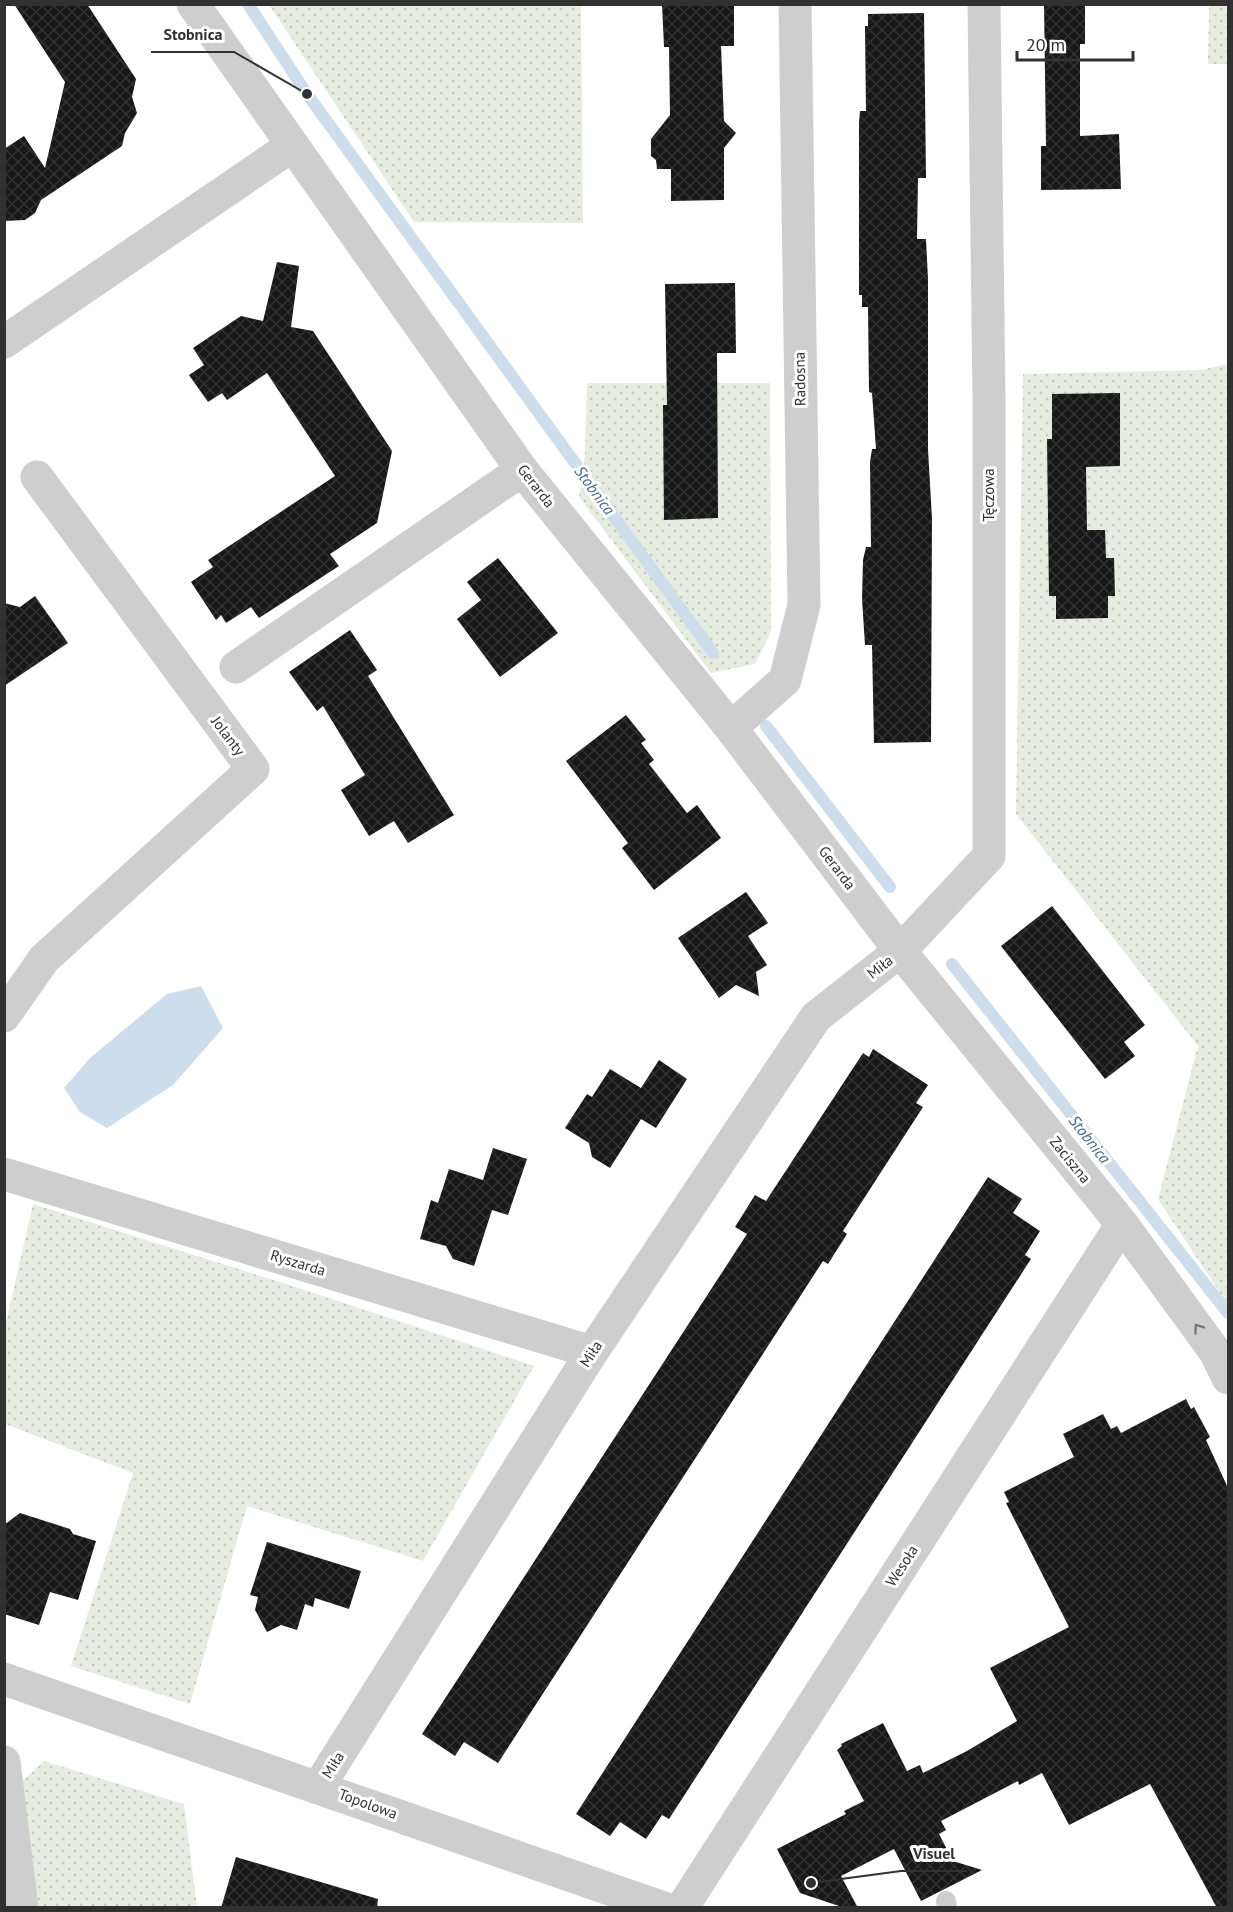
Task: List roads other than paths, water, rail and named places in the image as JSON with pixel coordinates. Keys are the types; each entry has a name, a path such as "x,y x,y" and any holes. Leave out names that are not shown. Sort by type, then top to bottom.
{"street":[{"name":"Gerarda","path":"193,4 522,470 731,728 900,951"},
{"name":"Radosna","path":"731,728 785,680 804,605 795,4"},
{"name":"Tęczowa","path":"900,951 989,856 989,399 984,4"},
{"path":"4,342 293,145"},
{"path":"236,667 522,470"},
{"name":"Jolanty","path":"4,1016 44,959 253,769 37,477"},
{"name":"Zaciszna","path":"900,951 1122,1224 1216,1353 1228,1378"},
{"name":"Miła","path":"319,1786 592,1352 816,1017 900,951"},
{"name":"Ryszarda","path":"4,1174 592,1352"},
{"name":"Wesoła","path":"682,1908 1122,1224"},
{"name":"Topolowa","path":"4,1679 319,1786 664,1908"},
{"path":"4,1762 22,1908"}],"water":[{"path":"201,986 223,1028 173,1085 107,1128 80,1112 64,1088 90,1058 167,994"}],"waterway":[{"name":"Stobnica","path":"248,4 307,94 713,653"},
{"name":"Stobnica","path":"766,726 890,887"},
{"name":"Stobnica","path":"952,964 1228,1313"}],"place":[{"name":"Stobnica","path":"307,94"},
{"name":"Visuel","path":"811,1883"}]}
